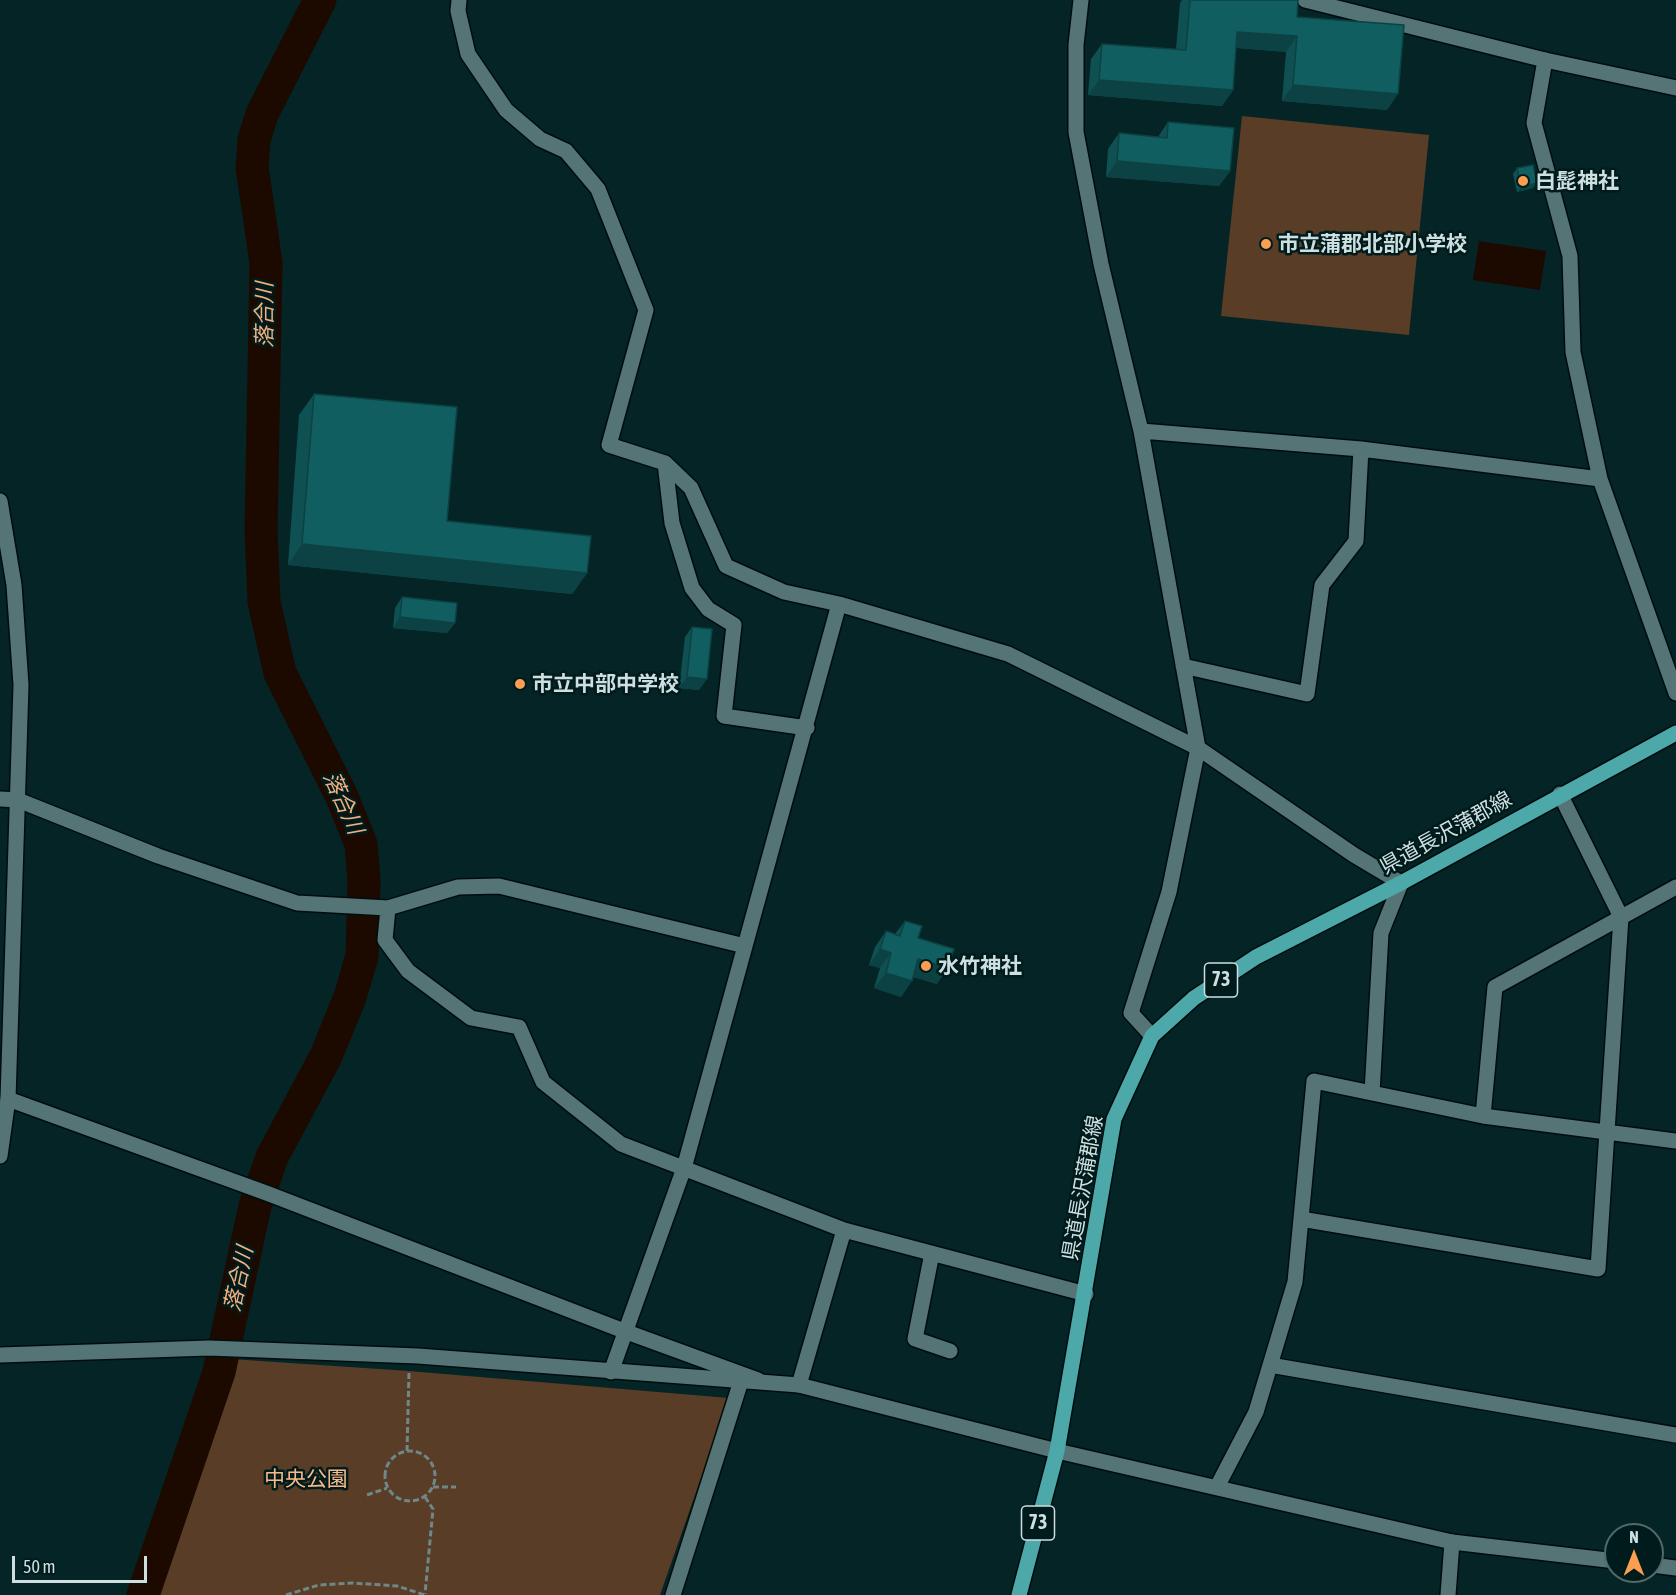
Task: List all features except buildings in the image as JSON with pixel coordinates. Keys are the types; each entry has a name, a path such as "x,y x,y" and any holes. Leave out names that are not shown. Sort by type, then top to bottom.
{"main road":[{"name":"県道長沢蒲郡線","path":"1019,1595 1057,1451 1086,1293 1114,1119 1152,1036 1194,998 1256,957 1401,883 1560,794 1676,733"}],"street":[{"path":"459,0 458,11 468,54 506,110 540,138 566,152 598,189 646,310 609,445 665,464 691,488 726,566 784,592 840,604 1008,654 1198,748 1354,855 1401,883 1381,933 1372,1093"},
{"path":"1081,0 1076,45 1076,132 1101,264 1141,431 1198,748 1169,892 1131,1013 1152,1036"},
{"path":"1305,0 1545,60 1676,88"},
{"path":"1545,60 1534,123 1570,256 1573,352 1600,479 1676,693"},
{"path":"1141,431 1361,449 1600,479"},
{"path":"1183,666 1307,694 1322,585 1356,541 1361,449"},
{"path":"665,464 672,523 692,588 708,609 734,625 724,716 807,728"},
{"path":"0,501 14,585 21,685 8,1099 0,1156"},
{"path":"610,1371 684,1168 840,604"},
{"path":"1301,1219 1598,1269 1621,917 1560,794"},
{"path":"0,799 18,800 158,856 297,903 385,908 458,887 499,886 745,946"},
{"path":"1483,1116 1495,987 1676,887"},
{"path":"385,908 385,940 408,971 471,1018 519,1027 543,1082 621,1144 844,1230 1086,1293"},
{"path":"1217,1487 1256,1412 1295,1282 1314,1081 1483,1116 1676,1141"},
{"path":"8,1099 240,1183 624,1331 764,1382"},
{"path":"799,1385 844,1230"},
{"path":"932,1253 915,1339 950,1351"},
{"path":"0,1354 208,1348 418,1356 799,1385 1057,1451 1452,1542 1604,1560"},
{"path":"1270,1365 1676,1435"},
{"path":"673,1595 741,1381"},
{"path":"1448,1595 1452,1542"}],"path":[{"path":"407,1451 409,1371 418,1356"},
{"path":"407,1451 420,1453 430,1462 435,1474 433,1487 424,1497 411,1502 397,1499 387,1488 384,1476 387,1464 396,1455 407,1451"},
{"path":"433,1487 456,1487"},
{"path":"368,1495 387,1488"},
{"path":"286,1595 319,1585 353,1583 398,1586 425,1595 433,1509 424,1497"}],"green space":[{"path":"1242,116 1429,135 1409,335 1221,316"},
{"name":"中央公園","path":"231,1359 409,1371 729,1398 660,1595 144,1595 205,1413"}],"shaded area":[{"path":"1479,241 1546,251 1540,290 1473,280"}],"waterway":[{"name":"落合川","path":"143,1595 219,1372 255,1206 272,1157 326,1056 350,997 362,956 364,881 361,844 342,797 280,673 264,602 261,531 266,263 252,167 254,140 262,114 320,0"}],"place":[{"name":"白髭神社","path":"1523,181"},
{"name":"市立蒲郡北部小学校","path":"1266,244"},
{"name":"市立中部中学校","path":"520,684"},
{"name":"水竹神社","path":"926,966"}]}
